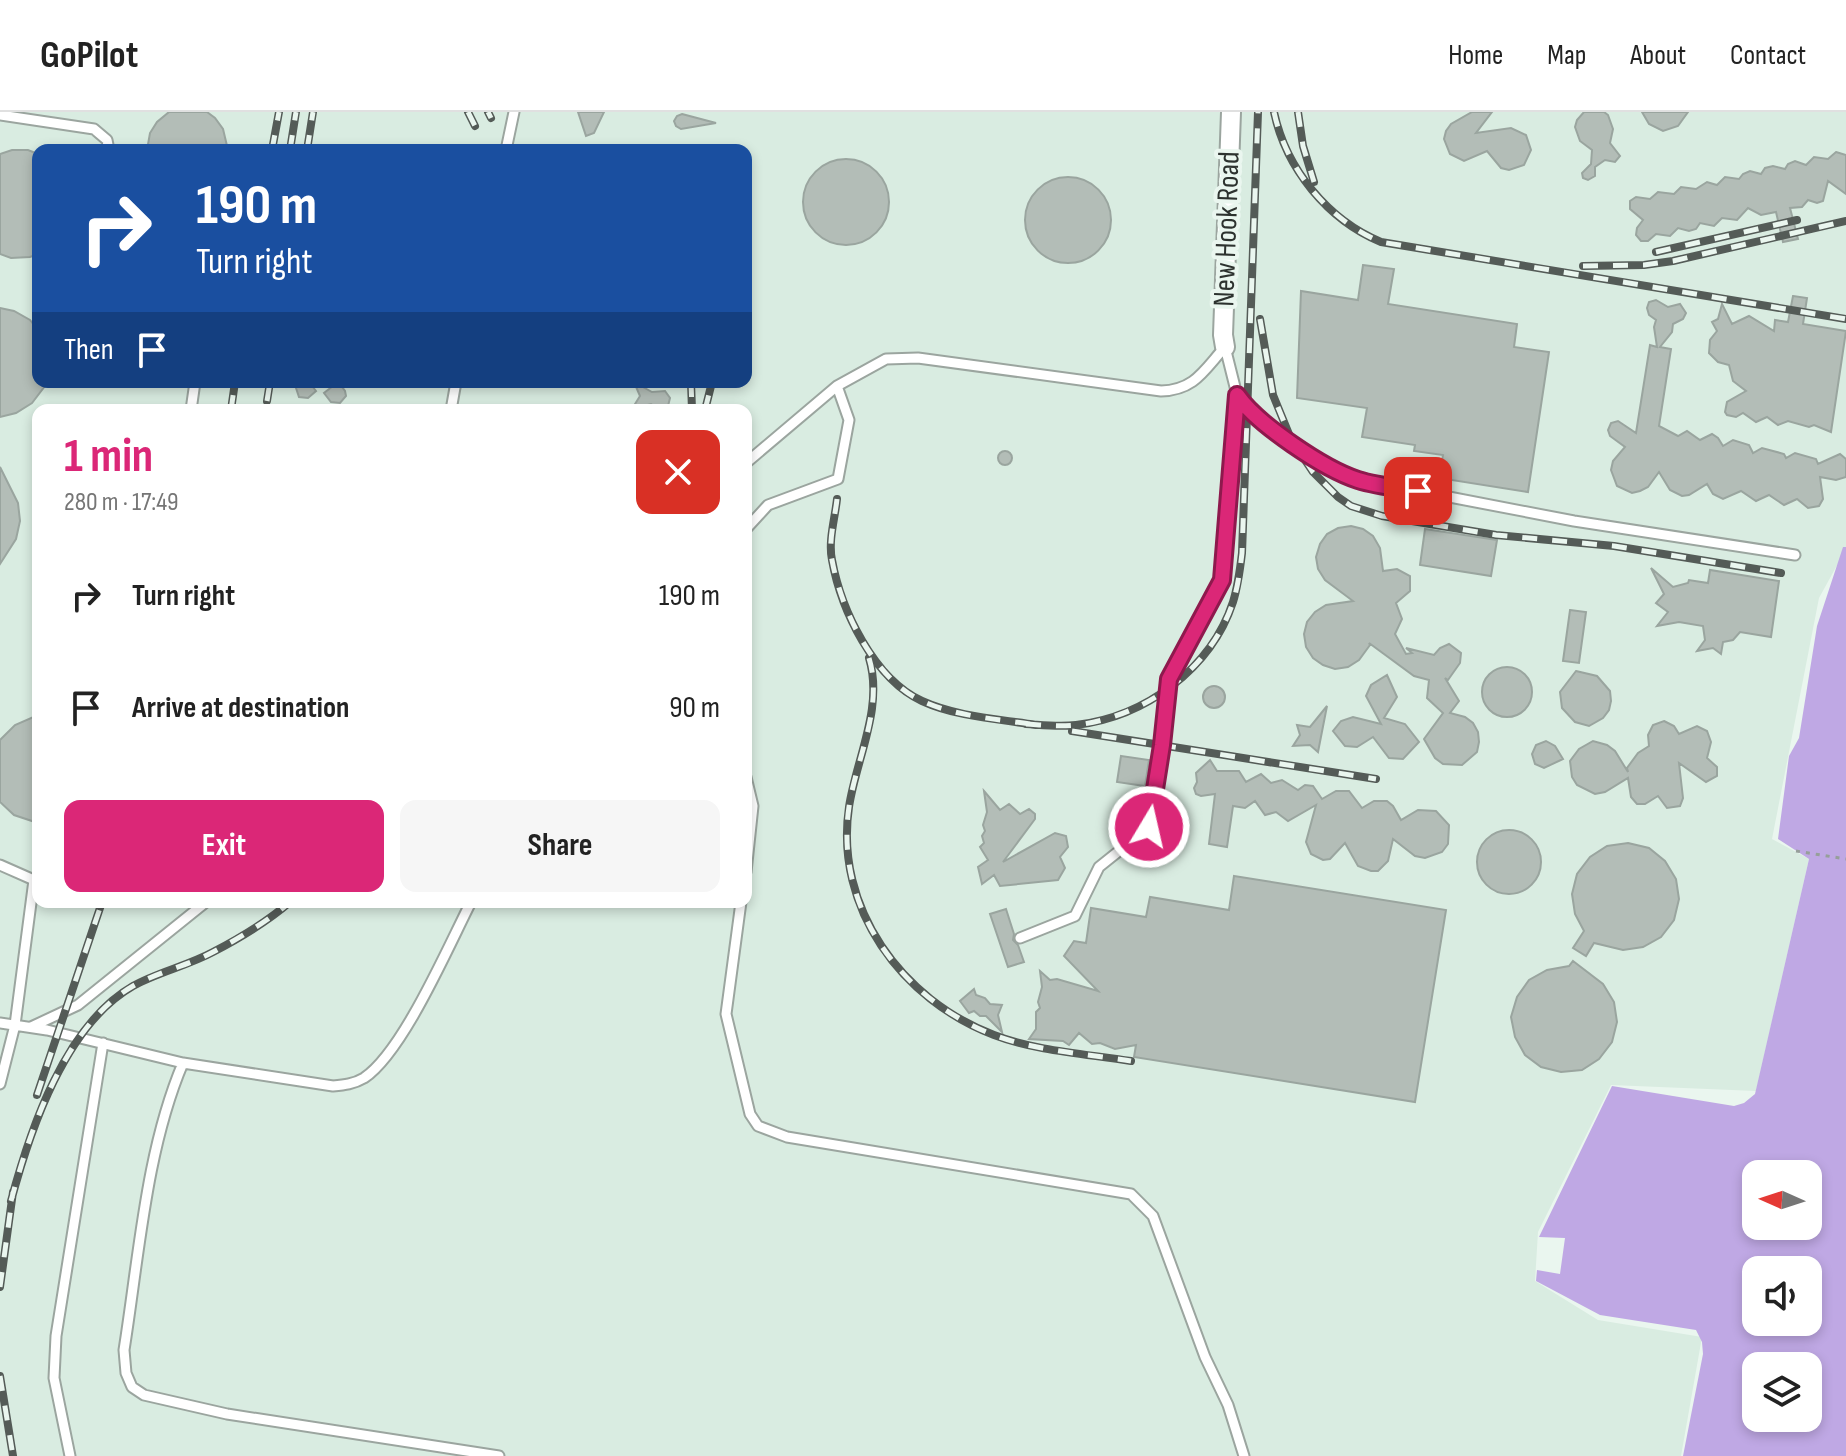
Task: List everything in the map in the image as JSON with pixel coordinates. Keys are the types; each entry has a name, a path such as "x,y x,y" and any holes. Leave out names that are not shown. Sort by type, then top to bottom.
{"street":[{"name":"New Hook Road","path":"1225,347 1231,112"}],"lane":[{"path":"507,144 514,112"},
{"path":"0,115 94,129 108,144"},
{"path":"752,458 837,386 886,359 918,358 1180,391 1197,378 1225,347"},
{"path":"1020,938 1075,916 1099,867 1149,827 1169,679 1222,580 1237,395 1225,347"},
{"path":"752,522 768,505 838,479 849,420 837,386"},
{"path":"1237,395 1247,410 1295,447 1356,479 1574,521 1795,555"},
{"path":"0,865 32,879"},
{"path":"0,1084 15,1025 32,895"},
{"path":"30,1027 78,1005 199,908"},
{"path":"0,1023 30,1027 183,1063 333,1086 351,1084 364,1078 401,1037 468,908"},
{"path":"740,908 726,1014 750,1114 758,1126 787,1137 1131,1194 1153,1216 1205,1357 1228,1405 1244,1456"},
{"path":"70,1456 54,1378 56,1336 103,1043"},
{"path":"183,1063 160,1124 149,1188 124,1350 126,1373 132,1387 144,1395 227,1414 499,1456"}],"path":[{"path":"1796,851 1846,859"}],"shaded area":[{"path":"0,112 1846,112 1846,549 1819,598 1772,839 1809,859 1756,1091 1611,1085 1538,1232 1535,1281 1598,1320 1702,1337 1681,1456 0,1456"},
{"path":"1843,547 1846,547 1846,1456 1683,1456 1703,1354 1696,1330 1600,1315 1536,1281 1537,1270 1560,1274 1565,1238 1539,1237 1612,1086 1734,1106 1755,1094 1809,859 1778,839 1789,756 1799,738 1817,626"}],"building":[{"path":"169,112 207,112 223,129 227,144 148,144 157,122"},
{"path":"578,112 604,112 594,133 586,136"},
{"path":"1472,112 1492,112 1476,133 1511,128 1526,135 1531,150 1524,165 1509,170 1501,168 1487,151 1464,161 1450,154 1444,139 1446,131 1451,124"},
{"path":"1584,112 1604,112 1608,115 1613,129 1610,143 1620,156 1615,162 1605,160 1595,167 1595,176 1588,180 1583,178 1582,173 1591,164 1592,150 1580,141 1575,127"},
{"path":"1642,112 1688,112 1678,126 1663,131 1649,124"},
{"path":"682,114 716,123 681,129 674,121"},
{"path":"12,150 32,152 30,257 11,258 0,254 0,154"},
{"path":"1836,152 1846,155 1846,194 1828,181 1823,201 1808,200 1802,207 1790,208 1798,239 1783,242 1776,212 1761,215 1748,208 1737,220 1722,218 1714,226 1700,223 1696,229 1689,231 1678,228 1670,236 1656,234 1648,241 1641,241 1636,235 1643,220 1630,209 1630,201 1636,197 1650,199 1658,192 1674,194 1681,187 1696,189 1707,182 1717,185 1725,177 1739,179 1750,171 1761,174 1765,168 1773,166 1785,169 1795,161 1806,165 1814,157 1828,159"},
{"path":"846,159 863,162 877,171 886,185 889,202 886,219 877,233 863,242 846,245 829,242 815,233 806,219 803,202 806,185 815,171 829,162"},
{"path":"1068,177 1085,180 1099,189 1108,203 1111,220 1108,237 1099,251 1085,260 1068,263 1051,260 1037,251 1028,237 1025,220 1028,203 1037,189 1051,180"},
{"path":"1363,265 1394,269 1388,304 1517,324 1514,347 1549,352 1528,492 1439,478 1443,455 1414,451 1415,445 1362,437 1367,408 1297,398 1301,291 1358,300"},
{"path":"1793,296 1807,298 1803,324 1846,331 1831,432 1814,425 1809,427 1788,421 1778,425 1767,417 1756,422 1743,413 1736,417 1725,412 1727,402 1746,391 1733,381 1729,365 1718,362 1709,353 1710,340 1717,331 1712,322 1718,319 1722,304 1732,324 1749,316 1774,331 1775,320 1788,322"},
{"path":"1656,300 1668,307 1680,304 1686,313 1683,319 1673,324 1672,332 1660,347 1671,349 1659,426 1678,436 1687,431 1700,440 1712,434 1723,446 1733,440 1749,445 1753,453 1762,448 1784,454 1786,458 1795,453 1816,459 1818,464 1840,454 1846,459 1846,477 1836,480 1820,477 1823,499 1819,506 1808,508 1797,499 1784,505 1769,495 1756,501 1741,491 1723,499 1713,494 1707,484 1682,496 1670,490 1659,472 1648,487 1640,491 1632,493 1617,486 1611,470 1613,461 1625,447 1610,436 1608,430 1611,423 1618,421 1636,433 1650,345 1657,347 1656,320 1649,315 1647,308 1649,302"},
{"path":"0,308 14,311 32,322 32,388 43,388 32,403 16,413 0,417"},
{"path":"296,388 314,388 316,391 308,398 299,397"},
{"path":"330,388 343,388 346,396 340,403 331,402 324,393"},
{"path":"637,388 665,391 670,398 668,404 635,404 640,396"},
{"path":"1005,451 1012,458 1005,465 998,458"},
{"path":"0,467 18,503 20,521 16,539 0,564"},
{"path":"1351,526 1373,536 1380,548 1383,571 1397,569 1410,576 1410,591 1396,603 1402,619 1395,634 1406,654 1412,653 1406,648 1434,655 1449,644 1461,653 1460,663 1448,680 1445,678 1459,701 1450,713 1473,723 1479,742 1477,752 1462,765 1443,764 1435,758 1424,739 1443,713 1427,698 1429,680 1414,676 1369,643 1359,660 1348,667 1335,669 1313,658 1306,647 1304,634 1307,622 1315,612 1326,605 1353,601 1325,580 1318,569 1316,557 1327,534"},
{"path":"1425,529 1497,540 1491,576 1420,565"},
{"path":"1651,568 1673,587 1689,580 1708,583 1710,570 1779,581 1771,637 1740,632 1733,640 1723,642 1721,654 1713,648 1697,651 1705,640 1703,626 1679,622 1657,626 1668,612 1656,603 1664,594"},
{"path":"1570,610 1586,612 1579,663 1563,661"},
{"path":"1507,667 1525,674 1532,692 1525,710 1507,717 1489,710 1482,692 1489,674"},
{"path":"1576,671 1597,676 1610,691 1609,710 1603,718 1589,726 1575,722 1562,708 1560,692"},
{"path":"1387,675 1397,697 1384,718 1405,724 1419,742 1403,759 1389,758 1373,737 1357,747 1345,746 1333,731 1341,721 1353,717 1381,724 1366,696 1371,685"},
{"path":"1214,686 1222,689 1225,697 1222,705 1214,708 1206,705 1203,697 1206,689"},
{"path":"1327,706 1318,752 1310,745 1293,746 1300,735 1297,725 1310,727"},
{"path":"32,718 32,821 14,815 0,802 0,740 15,725"},
{"path":"1664,721 1674,726 1679,734 1697,726 1707,731 1711,742 1707,758 1717,767 1717,776 1706,782 1679,763 1683,798 1680,806 1667,808 1658,796 1645,804 1637,804 1631,797 1628,778 1605,792 1595,794 1577,785 1572,777 1570,761 1579,749 1593,741 1607,745 1615,751 1628,772 1627,768 1638,753 1649,746 1648,735 1653,725"},
{"path":"1546,741 1555,746 1563,759 1544,768 1535,764 1532,754 1536,745"},
{"path":"1121,756 1149,760 1145,786 1117,782"},
{"path":"1210,760 1217,771 1239,771 1246,782 1261,774 1271,783 1282,780 1298,790 1305,785 1313,786 1322,799 1336,791 1349,791 1362,808 1374,801 1387,801 1401,820 1418,810 1436,811 1449,825 1448,844 1442,852 1425,858 1415,856 1393,839 1388,861 1378,871 1371,871 1358,866 1345,843 1330,859 1323,860 1311,854 1306,842 1316,805 1288,821 1276,812 1265,815 1255,801 1245,808 1233,806 1227,847 1209,844 1215,794 1201,796 1196,794 1194,788 1196,773"},
{"path":"984,791 1000,810 1009,804 1020,814 1029,809 1035,814 1035,819 1003,862 1055,833 1066,836 1068,847 1060,857 1065,868 1058,880 1000,886 994,875 982,884 978,867 988,860 980,847 984,843 983,825 987,812"},
{"path":"1503,830 1515,830 1532,839 1539,850 1539,874 1532,885 1515,894 1503,894 1491,889 1482,880 1477,868 1477,856 1482,844 1491,835"},
{"path":"1628,843 1649,848 1665,861 1676,879 1679,899 1674,920 1661,937 1643,947 1623,950 1594,943 1586,956 1573,948 1584,931 1575,914 1572,894 1577,874 1590,857 1607,846"},
{"path":"1234,876 1446,910 1415,1102 1134,1057 1136,1045 1115,1049 1100,1043 1092,1044 1079,1033 1069,1045 1063,1041 1029,1039 1036,1029 1036,1012 1040,1008 1040,971 1050,980 1057,979 1098,991 1064,956 1074,941 1086,943 1091,908 1146,917 1150,897 1229,910"},
{"path":"1006,909 1013,940 1024,962 1008,967 990,914"},
{"path":"1573,961 1603,984 1614,1002 1617,1022 1612,1042 1599,1059 1582,1070 1561,1072 1541,1067 1525,1055 1515,1037 1511,1017 1517,997 1529,980 1547,970 1569,966"},
{"path":"974,989 976,995 990,1004 1002,1005 998,1015 1002,1032 986,1016 974,1011 969,1013 960,1001"}],"railway":[{"path":"273,144 279,112"},
{"path":"291,144 296,112"},
{"path":"308,144 313,112"},
{"path":"468,112 475,126"},
{"path":"488,112 491,118"},
{"path":"1026,724 1070,726 1102,720 1150,700 1172,686 1209,648 1233,602 1242,553 1258,112"},
{"path":"1274,112 1288,153 1312,190 1344,220 1381,242 1846,319"},
{"path":"1298,112 1303,146 1314,182"},
{"path":"1656,252 1797,220"},
{"path":"1583,266 1673,261 1846,221"},
{"path":"1260,319 1273,395 1291,439 1313,472 1351,506 1382,516 1496,535 1614,546 1781,573"},
{"path":"232,404 234,388"},
{"path":"267,401 269,388"},
{"path":"691,388 692,404"},
{"path":"706,404 710,388"},
{"path":"837,499 831,545 836,580 862,641 889,677 922,701 949,711 1036,725"},
{"path":"869,658 873,677 871,714 852,789 847,844 852,880 864,914 881,946 930,999 994,1035 1044,1048 1131,1061"},
{"path":"1072,731 1376,779"},
{"path":"37,1095 100,908"},
{"path":"11,1201 40,1112 70,1052 88,1026 109,1004 133,986 223,947 282,908"},
{"path":"0,1287 13,1192"},
{"path":"0,1376 13,1456"}],"route":[{"path":"1149,827 1169,679 1222,580 1237,395 1247,410 1295,447 1356,479 1418,491"}]}
